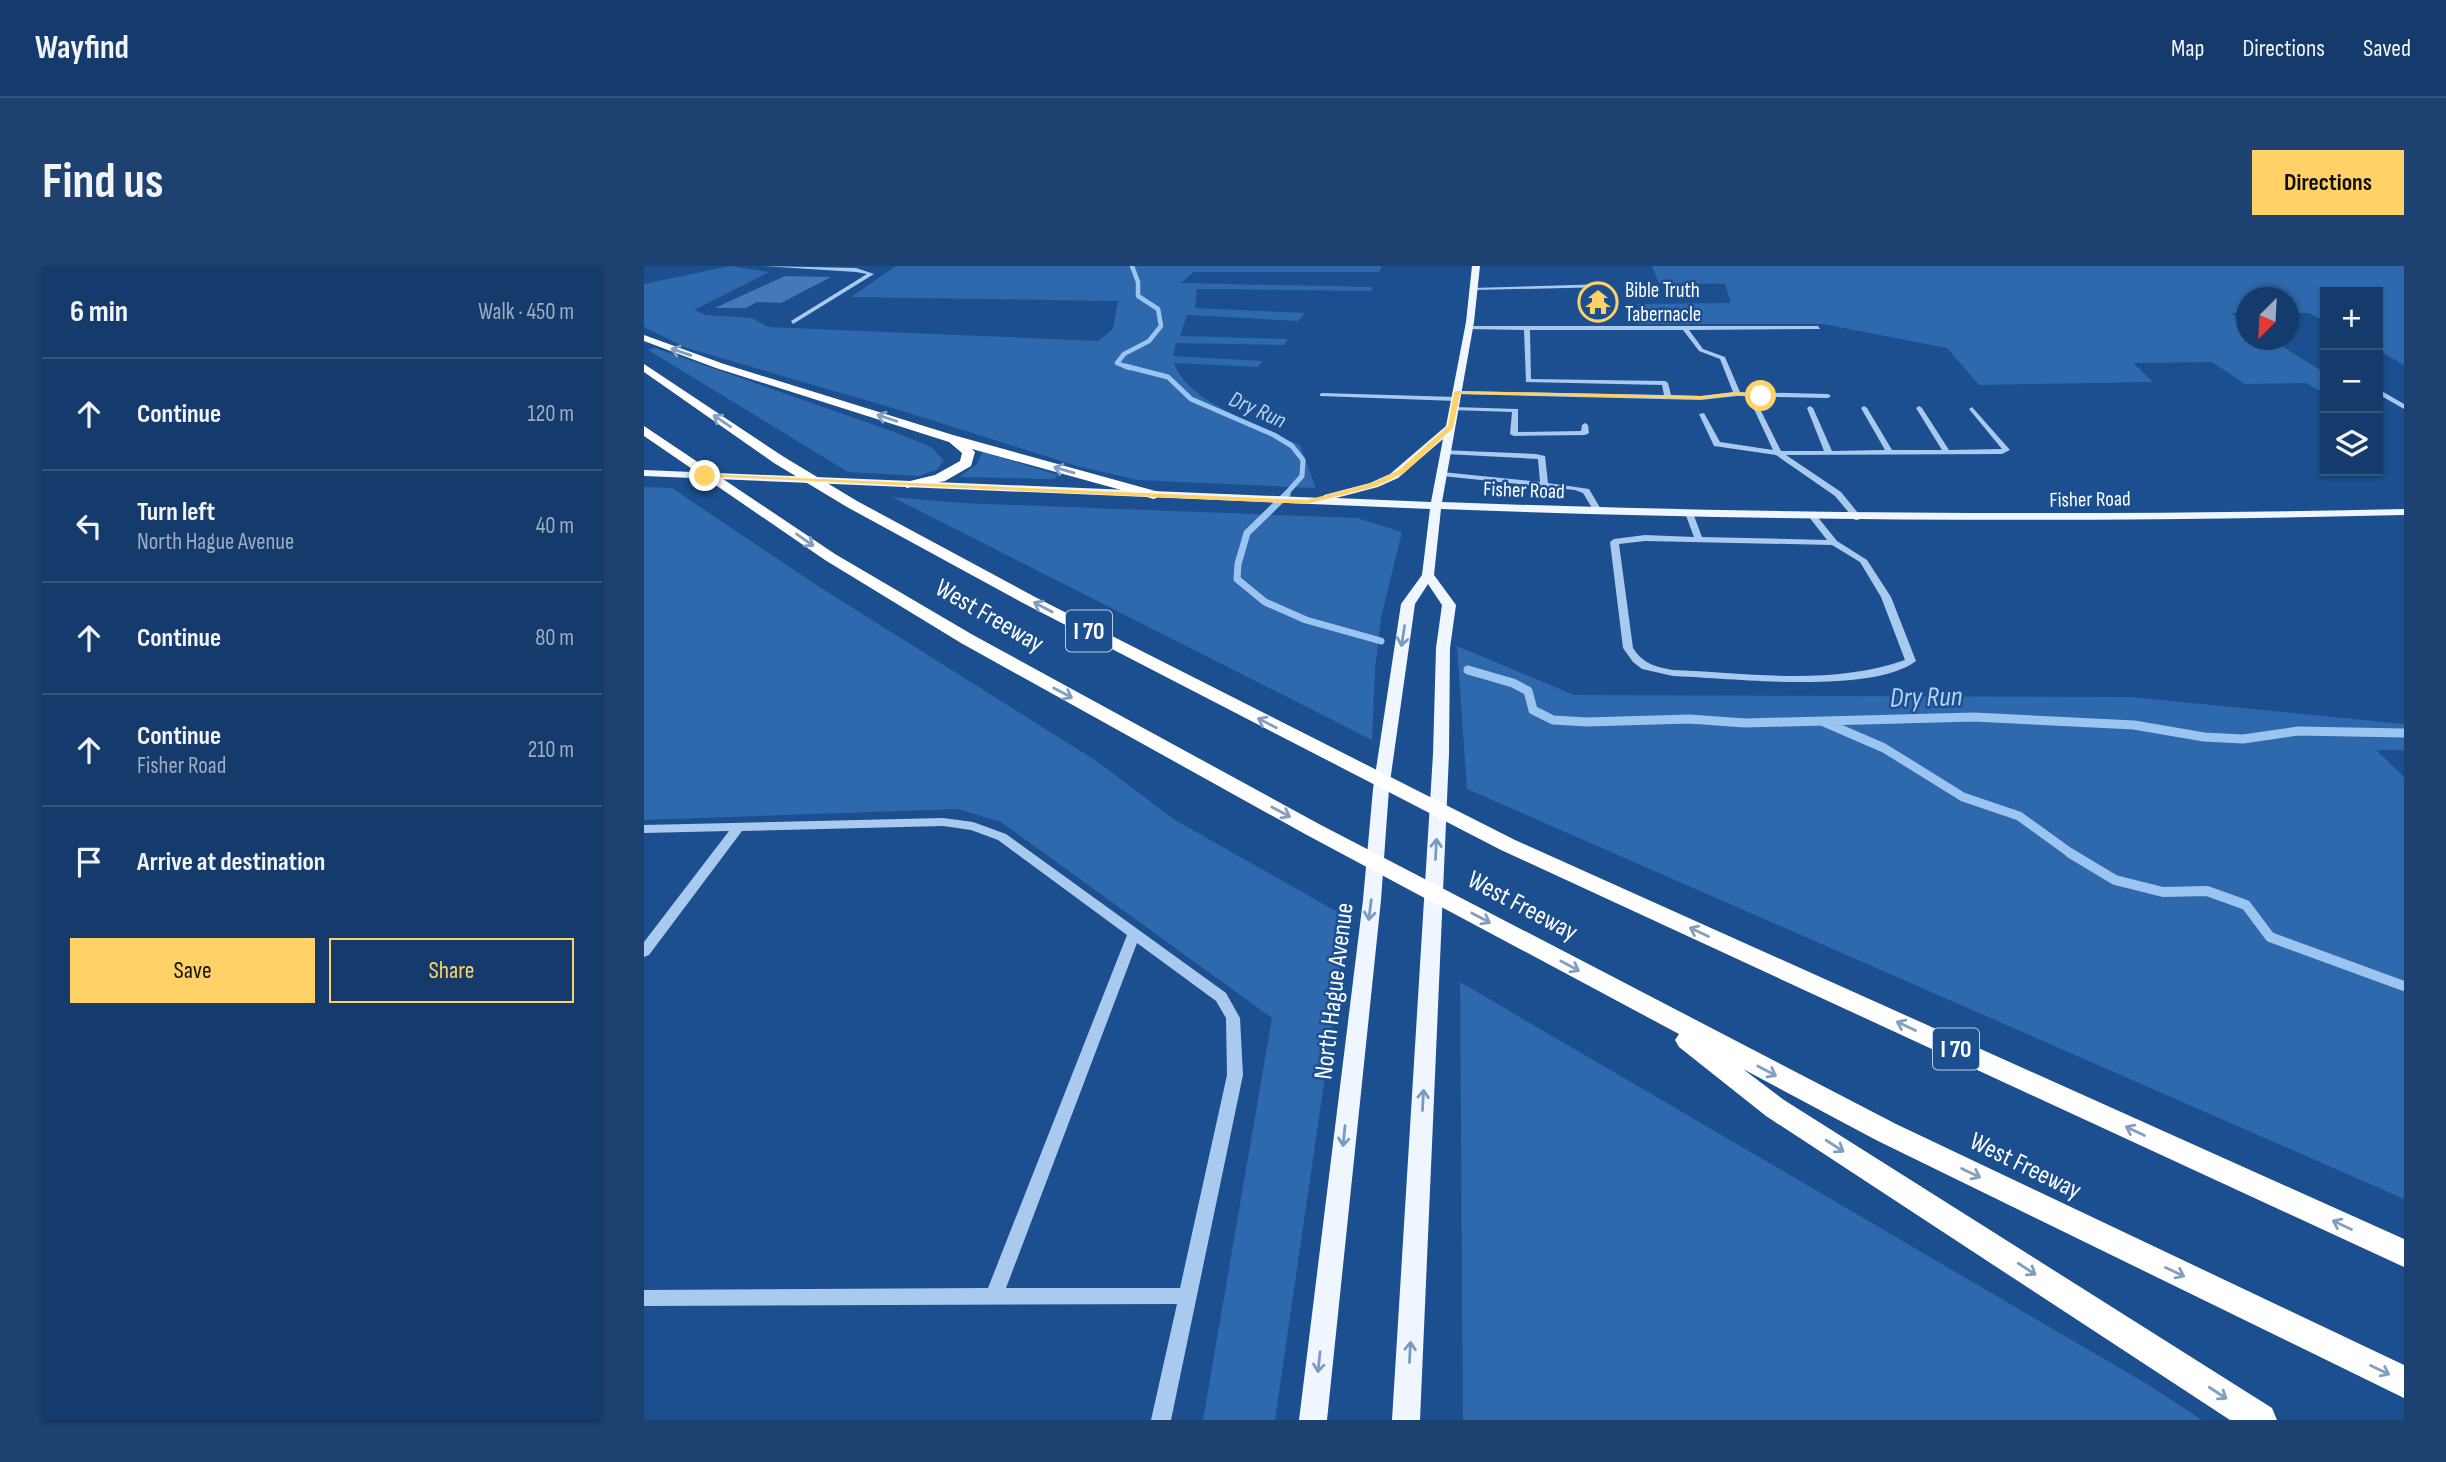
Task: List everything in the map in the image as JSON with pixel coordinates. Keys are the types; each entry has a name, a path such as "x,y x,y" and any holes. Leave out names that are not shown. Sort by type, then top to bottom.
{"highway":[{"path":"644,338 720,366 952,439 1154,495"},
{"name":"West Freeway","path":"644,367 779,460 852,504 1049,610 1508,845 2404,1253"},
{"name":"West Freeway","path":"644,429 679,456 830,557 967,639 1312,828 1886,1132 2404,1382"},
{"path":"911,485 940,478 966,463 969,453 952,439"},
{"path":"1642,1004 1775,1108 2260,1420"}],"main road":[{"name":"North Hague Avenue","path":"1313,1420 1370,913 1381,789 1399,657 1408,604 1428,575 1436,506 1469,328 1476,266"},
{"path":"1307,502 1374,485 1394,477 1451,427"},
{"name":"Fisher Road","path":"644,473 1307,502 1858,518 2063,519 2404,512"},
{"path":"1406,1420 1441,754 1443,648 1449,605 1428,575"}],"lane":[{"path":"767,266 856,270 871,274 793,322"},
{"path":"1474,288 1607,286"},
{"path":"1469,328 1818,328"},
{"path":"1527,328 1528,394"},
{"path":"1685,328 1701,350 1723,358 1737,394"},
{"path":"1528,381 1665,383 1668,396"},
{"path":"1322,395 1456,400 1528,394 1828,396"},
{"path":"2383,394 2404,407"},
{"path":"1456,400 1516,410 1514,434 1585,433 1585,425"},
{"path":"1756,407 1778,453 1838,494 1858,518"},
{"path":"1810,408 1829,453"},
{"path":"1864,408 1890,453"},
{"path":"1919,408 1947,453"},
{"path":"1702,414 1717,444 1778,453 2002,453 2006,450 1972,408"},
{"path":"1445,452 1542,458 1544,486"},
{"path":"1441,474 1586,491 1598,511"},
{"path":"1689,513 1699,540"},
{"path":"1813,517 1834,543 1863,560 1886,597 1911,661 1872,673 1805,678 1673,673 1651,670 1636,662 1628,648 1614,542 1645,538 1834,543"},
{"path":"647,833 943,822 973,826 1002,837 1221,997 1233,1018 1235,1074 1161,1420"},
{"path":"644,952 737,829"},
{"path":"994,1297 1134,934"},
{"path":"644,1298 1188,1296"}],"shaded area":[{"path":"730,266 769,272 694,310 706,315 752,318 768,327 1098,341 1113,329 1118,301 851,297 896,266 1382,266 1379,272 1194,272 1181,283 1371,287 1372,291 1197,289 1195,308 1305,313 1298,321 1187,315 1180,336 1288,339 1284,345 1176,343 1173,356 1263,361 1258,367 1174,363 1181,377 1210,402 1300,445 1316,488 1138,480 1077,466 896,409 687,348 644,327 644,284"},
{"path":"1652,266 2404,266 2404,365 2383,353 2383,287 2320,287 2320,319 2309,313 2299,313 2299,287 2236,287 2236,313 2231,313 2236,317 2236,350 2288,350 2320,370 2320,391 2306,383 2245,384 2212,362 2133,363 2153,382 1979,385 1947,348 1823,324 1638,324 1638,304 1731,303 1725,284 1659,283"},
{"path":"655,348 897,433 931,447 944,461 936,470 919,476 848,472 648,350"},
{"path":"982,452 1058,475 1054,479 959,477 977,464"},
{"path":"644,487 672,488 818,586 1098,762 1175,820 1348,918 1275,1420 1203,1420 1272,1018 1001,822 958,809 644,820"},
{"path":"892,497 962,503 1357,518 1402,532 1381,618 1375,669 1372,740"},
{"path":"1457,646 1574,695 2131,697 2404,724 2404,750 2376,750 2404,777 2404,1199 1467,789"},
{"path":"1460,982 2152,1387 2202,1420 1463,1420"}],"building":[{"path":"785,276 831,277 781,303 757,302 746,308 715,308"}],"waterway":[{"name":"Dry Run","path":"1129,368 1117,363 1124,354 1149,341 1161,326 1158,309 1138,296 1138,282 1132,266"},
{"name":"Dry Run","path":"1125,366 1168,377 1191,399 1274,435 1292,446 1303,460 1302,476 1285,495"},
{"name":"Dry Run","path":"1287,494 1247,533 1238,564 1237,579 1265,602 1306,620 1381,641"},
{"name":"Dry Run","path":"1468,670 1513,683 1528,691 1533,710 1553,720 1587,722 1689,719 1745,723 1974,717 2134,725 2204,737 2243,739 2298,731 2404,733"},
{"path":"1824,722 1884,748 1963,797 2019,816 2071,854"},
{"path":"2071,854 2115,880 2163,892 2207,891 2246,905 2270,937 2404,986"}],"place":[{"name":"Bible Truth Tabernacle","path":"1598,302"}],"route":[{"path":"705,476 1307,502 1374,485 1394,477 1451,427 1457,392 1761,396"}]}
